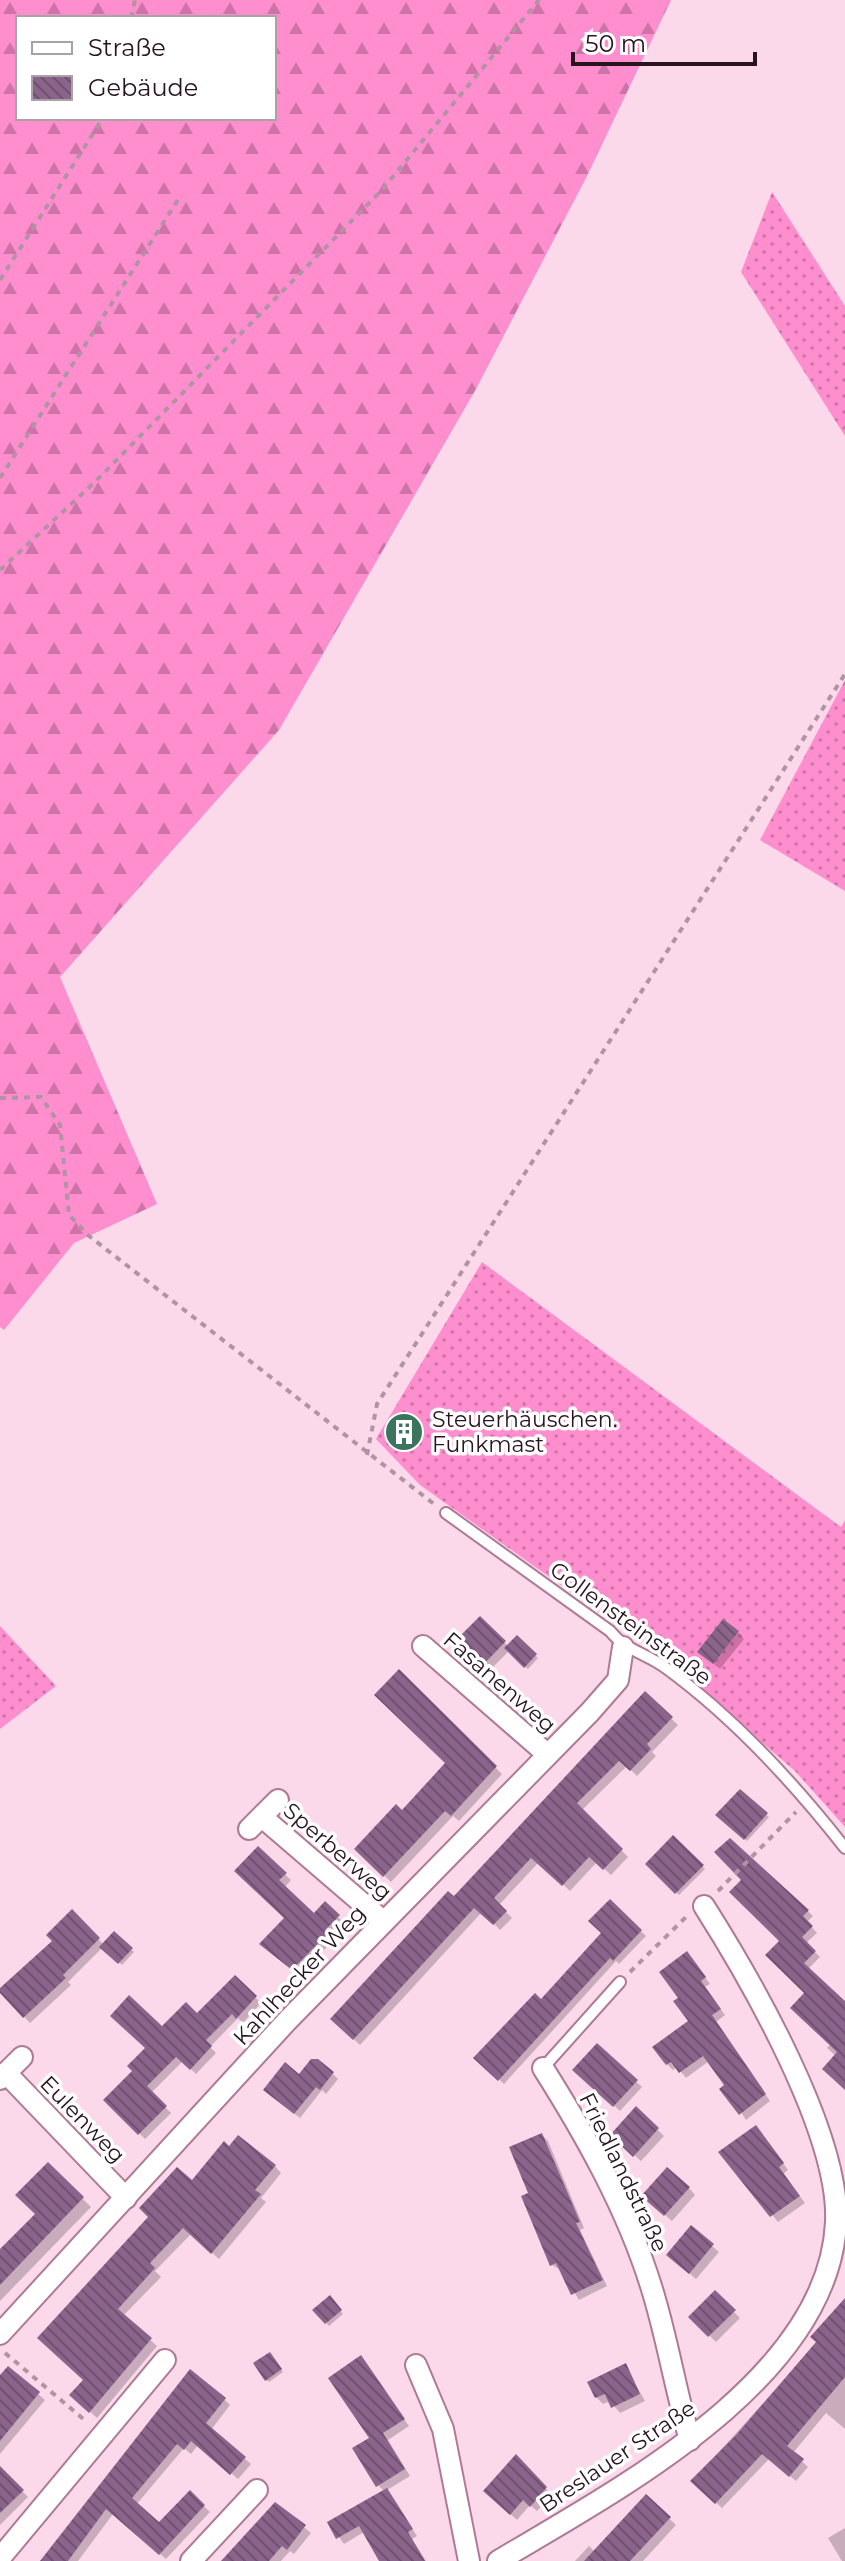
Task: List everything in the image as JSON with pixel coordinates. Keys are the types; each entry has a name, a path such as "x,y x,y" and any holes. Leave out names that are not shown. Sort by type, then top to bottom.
{"street":[{"name":"Fasanenweg","path":"423,1646 547,1754"},
{"name":"Kahlhecker Weg","path":"0,2334 383,1921 618,1680 623,1647"},
{"name":"Sperberweg","path":"278,1800 256,1823 383,1921"},
{"name":"Breslauer Straße","path":"498,2561 690,2440 733,2403 771,2364 823,2287 833,2253 836,2221 830,2163 805,2098 770,2022 704,1906"},
{"name":"Eulenweg","path":"22,2057 3,2076 126,2198"},
{"name":"Friedlandstraße","path":"543,2068 583,2135 634,2237 652,2289 690,2440"},
{"path":"0,2558 165,2360"},
{"path":"416,2365 443,2429 469,2561"},
{"path":"191,2561 257,2490"}],"lane":[{"name":"Gollensteinstraße","path":"446,1513 610,1631 623,1647 664,1667 807,1800 845,1848"},
{"path":"543,2068 620,1982"}],"path":[{"path":"0,570 96,481 381,191 539,0"},
{"path":"0,280 102,120"},
{"path":"0,478 181,195"},
{"path":"367,1455 377,1404 845,674"},
{"path":"0,1098 41,1097 60,1125 69,1215 89,1236 367,1455 446,1513"},
{"path":"620,1982 678,1922 704,1906 807,1800"},
{"path":"0,2349 102,2435"}],"green space":[{"path":"0,0 671,0 587,176 476,389 279,730 60,977 157,1204 74,1243 4,1330 0,1327"},
{"path":"772,192 845,306 845,436 741,272"},
{"path":"845,680 845,891 760,840"},
{"path":"482,1262 841,1527 845,1520 845,1827 795,1771 669,1662 420,1485 376,1439"},
{"path":"0,1626 56,1686 0,1729"}],"building":[{"name":"Steuerhäuschen. Funkmast","path":"398,1419 416,1427 409,1444 391,1436"},
{"path":"480,1616 506,1641 482,1666 455,1641"},
{"path":"723,1619 739,1631 713,1664 697,1652"},
{"path":"517,1635 537,1654 524,1668 504,1648"},
{"path":"399,1669 497,1766 451,1816 445,1811 383,1877 354,1849 396,1804 402,1810 445,1763 374,1695"},
{"path":"645,1691 673,1717 647,1744 651,1749 630,1771 619,1761 577,1803 623,1849 603,1870 589,1857 562,1886 531,1858 494,1898 507,1911 493,1925 474,1908 353,2040 330,2019 448,1891 454,1896"},
{"path":"740,1789 768,1813 744,1840 715,1815"},
{"path":"673,1835 704,1865 675,1894 645,1864"},
{"path":"730,1838 809,1910 803,1916 813,1926 802,1937 816,1951 804,1963 845,2001 845,2090 822,2069 837,2052 790,2008 804,1993 765,1955 779,1941 729,1892 741,1880 714,1852"},
{"path":"258,1846 287,1873 279,1880 314,1913 325,1901 340,1915 326,1929 329,1932 292,1970 259,1944 284,1918 234,1871"},
{"path":"610,1899 642,1930 613,1961 610,1958 498,2081 473,2058 535,1993 541,1999 601,1933 588,1921"},
{"path":"72,1909 100,1938 63,1975 66,1978 23,2018 0,1993 0,1988 52,1941 46,1935"},
{"path":"114,1931 133,1948 118,1964 99,1947"},
{"path":"687,1951 706,1977 701,1981 721,2009 712,2015 766,2094 739,2115 719,2089 724,2085 703,2056 679,2073 671,2062 666,2065 652,2047 688,2021 673,2001 678,1998 659,1972"},
{"path":"235,1975 257,1996 236,2019 232,2014 206,2040 212,2046 190,2070 176,2057 147,2086 167,2106 138,2135 103,2100 132,2071 127,2066 145,2048 110,2016 129,1995 162,2026 186,2002 197,2013"},
{"path":"597,2043 638,2080 613,2107 572,2070"},
{"path":"311,2059 318,2059 334,2072 320,2090 316,2087 294,2114 263,2090 285,2062 299,2074"},
{"path":"636,2106 659,2128 633,2157 610,2135"},
{"path":"756,2125 784,2163 779,2167 800,2196 770,2217 718,2152"},
{"path":"542,2133 580,2222 576,2223 603,2280 571,2295 556,2263 550,2266 521,2196 528,2193 509,2147"},
{"path":"238,2135 276,2165 255,2190 261,2194 211,2254 183,2228 150,2263 155,2268 118,2309 152,2338 89,2413 69,2395 83,2380 37,2338 148,2217 139,2208 177,2167 192,2180 224,2141 229,2146"},
{"path":"48,2162 84,2197 0,2285 0,2249 35,2214 15,2195"},
{"path":"667,2167 690,2187 664,2216 641,2196"},
{"path":"691,2225 714,2244 689,2274 666,2255"},
{"path":"715,2290 736,2310 708,2337 688,2317"},
{"path":"330,2295 342,2310 325,2324 312,2310"},
{"path":"845,2298 845,2377 787,2446 804,2459 789,2477 762,2454 715,2504 690,2481 737,2434 816,2342 810,2337"},
{"path":"270,2352 282,2369 265,2381 253,2363"},
{"path":"361,2355 405,2419 383,2433 405,2469 376,2487 352,2448 369,2438 328,2378"},
{"path":"626,2363 640,2394 611,2408 605,2394 595,2398 587,2382"},
{"path":"8,2366 40,2392 0,2441 0,2375"},
{"path":"190,2369 226,2398 206,2423 246,2457 230,2475 191,2441 184,2450 177,2444 132,2498 159,2522 190,2490 205,2505 159,2555 106,2509 68,2561 40,2561"},
{"path":"516,2454 547,2487 530,2507 523,2500 510,2515 483,2491"},
{"path":"0,2466 24,2490 0,2513"},
{"path":"387,2488 413,2529 408,2532 425,2561 379,2561 359,2526 336,2539 327,2522"},
{"path":"646,2494 671,2517 630,2561 584,2561"},
{"path":"275,2502 306,2525 287,2550 282,2546 269,2561 221,2561"}],"place":[{"name":"Steuerhäuschen. Funkmast","path":"404,1432"}]}
